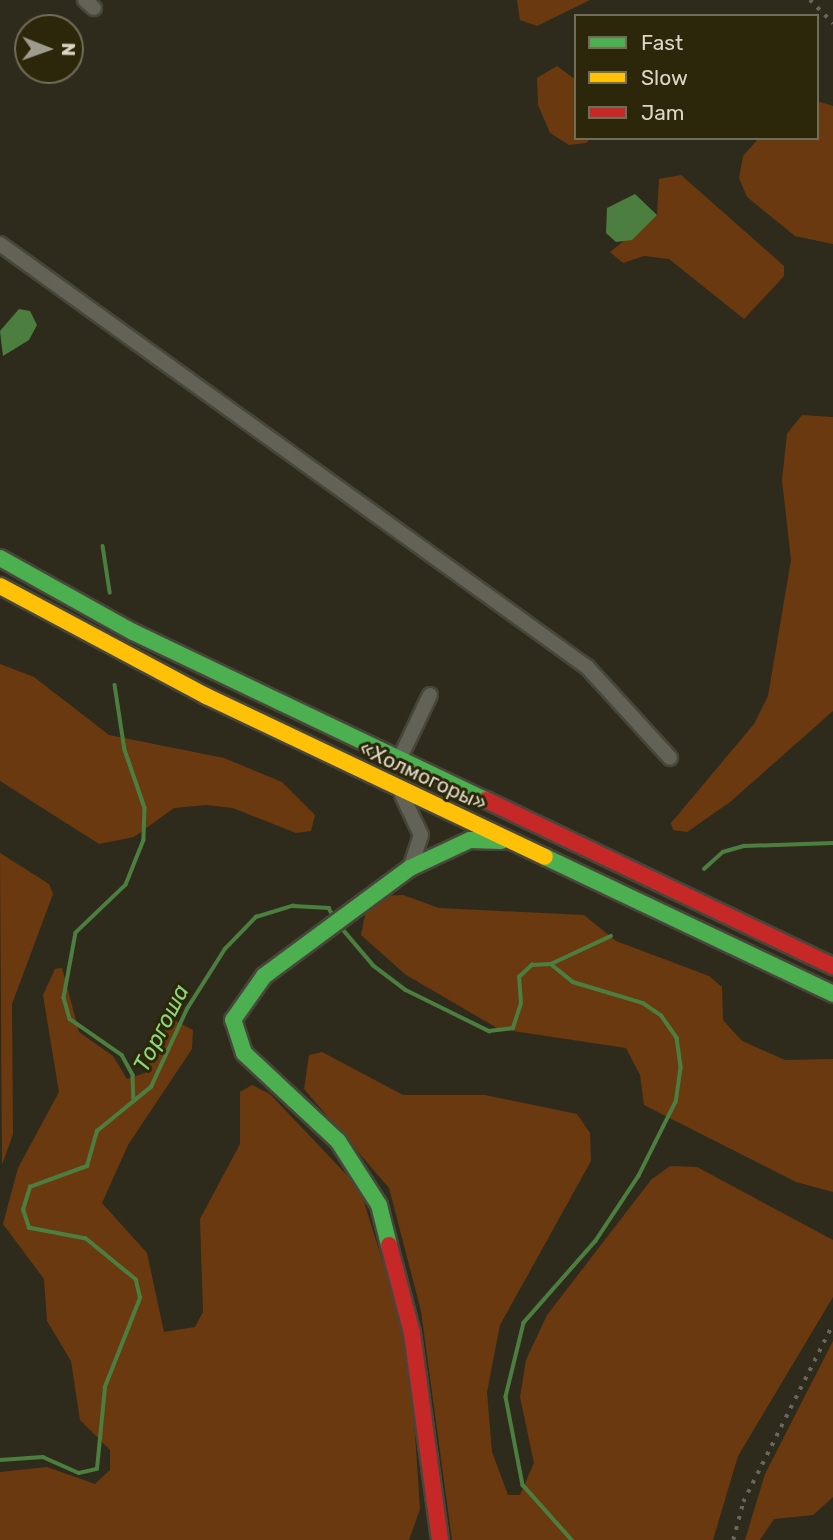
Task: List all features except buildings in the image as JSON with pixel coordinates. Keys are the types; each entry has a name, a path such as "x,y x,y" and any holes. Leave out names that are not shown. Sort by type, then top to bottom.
{"main road":[{"name":"«Холмогоры»","path":"0,558 133,632 833,967"},
{"name":"«Холмогоры»","path":"0,586 391,785 833,994"},
{"path":"440,1540 412,1333 379,1205 338,1141 244,1053 233,1020 264,976 410,868 470,839 513,842"}],"street":[{"path":"0,244 587,667 670,758"},
{"path":"399,760 430,695"},
{"path":"391,785 408,802 421,835 410,868"}],"shaded area":[{"path":"517,0 590,0 537,26 520,20"},
{"path":"557,66 574,79 574,140 589,140 586,143 569,145 550,133 538,105 537,78"},
{"path":"819,102 833,106 833,244 795,236 747,197 739,178 743,156 757,140 819,140"},
{"path":"681,175 784,266 784,276 744,319 669,259 644,256 623,263 610,252 657,215 659,179"},
{"path":"635,194 657,215 632,240 616,242 606,233 607,208"},
{"path":"19,309 30,311 37,325 29,340 3,356 0,331"},
{"path":"802,415 833,417 833,711 730,802 687,832 673,830 671,823 754,724 768,696 791,560 782,480 787,434"},
{"path":"0,664 34,677 109,735 224,758 282,782 315,815 311,831 296,833 233,808 206,805 174,808 134,837 99,844 0,781"},
{"path":"0,853 49,884 53,894 12,1004 13,1134 2,1165"},
{"path":"403,895 439,908 584,915 616,941 709,976 722,987 723,1020 742,1041 785,1060 833,1059 833,1192 796,1182 644,1105 640,1075 626,1048 499,1029 406,975 361,935 367,905 378,896"},
{"path":"62,968 79,1032 113,1056 127,1079 145,1073 170,1018 193,1030 192,1049 128,1145 102,1203 147,1253 164,1332 195,1327 203,1312 200,1219 240,1144 240,1092 252,1085 270,1094 360,1189 403,1327 412,1390 420,1509 409,1540 0,1540 0,1472 47,1467 95,1484 110,1470 110,1450 80,1420 71,1361 47,1321 44,1279 3,1224 18,1168 59,1092 43,995 55,969"},
{"path":"322,1052 403,1095 485,1095 577,1114 590,1133 591,1161 500,1325 487,1392 492,1452 508,1495 520,1495 534,1463 520,1397 526,1360 547,1315 651,1180 670,1166 697,1167 833,1240 833,1297 738,1456 713,1540 452,1540 421,1311 389,1188 304,1089 309,1055"},
{"path":"833,1341 833,1497 813,1515 774,1519 760,1540 745,1540 765,1474"}],"waterway":[{"path":"103,546 110,592"},
{"path":"115,685 125,750 145,808 144,840 126,885 76,933 64,998 70,1019 122,1055 133,1075 134,1099"},
{"name":"Торгоша","path":"704,869 723,852 744,846 833,843"},
{"name":"Торгоша","path":"0,1460 43,1457 79,1473 97,1469 105,1387 140,1298 136,1280 86,1239 29,1228 23,1210 30,1187 87,1166 97,1131 151,1087 187,1009 225,949 256,917 293,906 329,908 334,917"},
{"name":"Торгоша","path":"340,926 374,966 406,990 489,1031 513,1028 521,1004 519,977 532,965 551,964 611,936"},
{"path":"551,964 573,982 643,1003 661,1015 677,1038 681,1068 676,1102 639,1176 596,1241 524,1323 506,1397 523,1485 572,1540"}],"railway":[{"path":"810,0 833,23"},
{"path":"733,1540 743,1502 833,1324"}],"traffic: fast":[{"path":"0,558 133,632 486,800"},
{"path":"389,1245 379,1205 338,1141 244,1053 233,1020 264,976 410,868 470,840 501,841"},
{"path":"545,857 833,994"}],"traffic: slow":[{"path":"0,586 206,696 545,857"}],"traffic: jam":[{"path":"486,800 833,966"},
{"path":"389,1245 412,1333 440,1540"}]}
